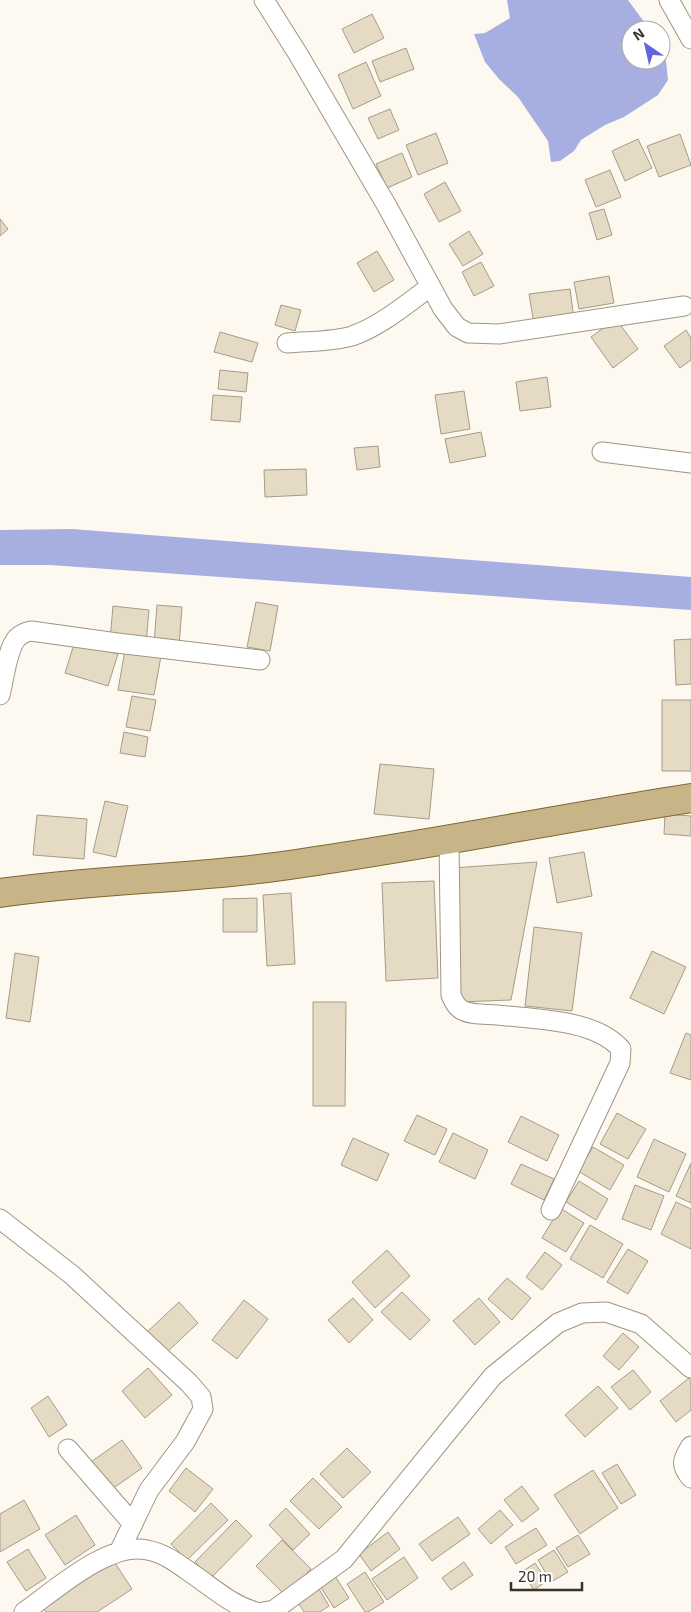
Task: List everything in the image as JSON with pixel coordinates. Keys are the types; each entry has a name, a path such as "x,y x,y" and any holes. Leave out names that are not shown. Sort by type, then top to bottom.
{"main road":[{"path":"0,892 265,868 449,840 691,798"}],"street":[{"path":"264,0 383,198 443,309 457,327 468,332 499,334 684,306"},
{"path":"669,0 691,39"},
{"path":"287,343 334,339 367,330 430,286"},
{"path":"602,452 691,463"},
{"path":"0,695 16,638 22,633 31,631 260,660"},
{"path":"449,840 450,995 454,1003 462,1010 482,1014 565,1022 604,1036 614,1042 621,1050 620,1063 552,1210"},
{"path":"0,1219 72,1275 189,1383 201,1397 203,1409 185,1442 149,1490 120,1550"},
{"path":"24,1612 97,1560 120,1550 146,1549 170,1558 240,1607 267,1611 344,1558 493,1376 558,1323 582,1313 606,1312 641,1324 691,1368"},
{"path":"691,1446 683,1462 685,1471 691,1478"},
{"path":"68,1449 133,1524"}],"water":[{"path":"507,0 628,0 643,20 621,20 621,70 667,70 668,80 658,95 624,117 605,125 581,140 574,151 560,161 551,162 548,141 518,97 485,62 474,34 485,33 510,18"},
{"path":"72,529 691,577 691,610 50,565 0,565 0,530"}],"building":[{"path":"372,14 384,38 354,53 342,29"},
{"path":"406,48 414,69 380,82 372,61"},
{"path":"366,62 381,96 353,109 338,75"},
{"path":"390,109 399,130 378,139 368,118"},
{"path":"436,133 448,163 418,175 406,145"},
{"path":"680,134 691,165 659,177 647,146"},
{"path":"638,139 652,168 625,181 612,151"},
{"path":"402,153 412,177 387,188 376,164"},
{"path":"610,170 621,197 596,207 585,180"},
{"path":"445,182 461,211 439,222 424,194"},
{"path":"604,209 612,235 597,240 589,213"},
{"path":"0,219 8,229 0,236"},
{"path":"469,231 483,254 463,266 449,244"},
{"path":"377,251 394,280 374,292 357,263"},
{"path":"481,262 494,286 474,296 462,272"},
{"path":"609,276 614,303 579,309 574,282"},
{"path":"570,289 574,319 534,324 529,294"},
{"path":"281,305 301,310 295,331 275,325"},
{"path":"616,319 638,349 613,368 591,337"},
{"path":"686,330 691,338 691,360 680,368 664,346"},
{"path":"220,332 258,343 252,362 214,352"},
{"path":"220,370 248,373 246,392 218,389"},
{"path":"547,377 551,407 520,411 516,382"},
{"path":"464,391 470,429 441,434 435,395"},
{"path":"213,395 242,397 240,422 211,420"},
{"path":"481,432 486,456 450,463 445,439"},
{"path":"378,446 380,467 357,470 354,448"},
{"path":"306,469 307,495 265,497 264,470"},
{"path":"256,602 278,606 270,651 247,647"},
{"path":"157,605 182,607 179,646 154,644"},
{"path":"113,606 149,610 146,644 110,640"},
{"path":"691,639 691,684 676,685 674,640"},
{"path":"75,641 118,654 108,686 65,673"},
{"path":"125,650 161,656 154,695 118,690"},
{"path":"132,696 156,700 150,731 126,727"},
{"path":"662,700 691,700 691,771 662,771"},
{"path":"124,732 148,737 145,757 120,753"},
{"path":"380,764 434,769 429,819 374,814"},
{"path":"105,801 128,806 116,857 93,852"},
{"path":"665,814 691,816 691,836 664,834"},
{"path":"37,815 87,819 84,859 33,855"},
{"path":"584,852 592,896 557,903 549,858"},
{"path":"537,862 511,1000 459,1002 453,868"},
{"path":"434,881 438,978 386,981 382,883"},
{"path":"291,893 295,964 267,966 263,895"},
{"path":"257,898 257,932 223,932 223,899"},
{"path":"534,927 582,933 572,1011 525,1006"},
{"path":"652,951 686,967 664,1014 630,998"},
{"path":"15,953 39,957 30,1022 6,1018"},
{"path":"313,1002 346,1002 345,1106 313,1106"},
{"path":"686,1033 691,1035 691,1080 670,1073"},
{"path":"617,1113 646,1129 628,1159 600,1144"},
{"path":"417,1115 447,1129 435,1155 404,1141"},
{"path":"521,1116 559,1135 547,1161 508,1142"},
{"path":"453,1133 488,1150 475,1179 439,1162"},
{"path":"353,1138 389,1154 377,1181 341,1165"},
{"path":"654,1139 686,1154 669,1192 637,1177"},
{"path":"593,1147 624,1165 610,1190 578,1171"},
{"path":"691,1163 691,1203 676,1196"},
{"path":"521,1164 554,1179 544,1200 511,1184"},
{"path":"579,1181 608,1199 596,1220 566,1202"},
{"path":"635,1185 664,1196 651,1230 622,1219"},
{"path":"676,1202 691,1209 691,1249 661,1234"},
{"path":"560,1208 584,1223 566,1252 542,1238"},
{"path":"590,1225 623,1244 603,1278 570,1259"},
{"path":"628,1249 648,1261 628,1294 607,1282"},
{"path":"387,1250 410,1276 375,1308 352,1282"},
{"path":"545,1252 562,1265 542,1290 526,1277"},
{"path":"507,1278 531,1298 512,1320 488,1299"},
{"path":"402,1292 430,1320 410,1340 381,1312"},
{"path":"353,1298 373,1320 349,1343 328,1320"},
{"path":"479,1298 500,1322 475,1345 453,1321"},
{"path":"244,1300 268,1319 237,1359 212,1340"},
{"path":"179,1302 198,1323 166,1353 146,1333"},
{"path":"623,1333 639,1347 619,1370 603,1356"},
{"path":"148,1368 172,1395 145,1418 122,1391"},
{"path":"633,1370 651,1392 630,1410 611,1387"},
{"path":"689,1378 691,1381 691,1410 676,1422 660,1401"},
{"path":"598,1386 618,1408 585,1437 565,1415"},
{"path":"48,1396 67,1425 49,1437 31,1408"},
{"path":"122,1440 142,1468 108,1492 88,1464"},
{"path":"347,1448 371,1472 343,1498 320,1474"},
{"path":"617,1464 636,1495 621,1504 602,1473"},
{"path":"186,1468 213,1489 195,1512 169,1491"},
{"path":"593,1470 618,1508 580,1534 554,1495"},
{"path":"313,1478 342,1507 319,1529 290,1501"},
{"path":"522,1486 539,1509 522,1522 504,1500"},
{"path":"24,1500 40,1529 0,1552 0,1514"},
{"path":"211,1503 228,1520 187,1560 171,1544"},
{"path":"286,1508 310,1534 293,1550 269,1525"},
{"path":"500,1510 513,1525 491,1544 478,1529"},
{"path":"76,1515 95,1545 65,1565 45,1535"},
{"path":"458,1517 470,1534 432,1561 419,1544"},
{"path":"236,1520 252,1536 211,1578 195,1562"},
{"path":"536,1528 547,1545 516,1564 505,1547"},
{"path":"388,1532 400,1549 371,1571 359,1554"},
{"path":"578,1535 590,1554 568,1567 556,1548"},
{"path":"282,1540 311,1569 285,1595 256,1566"},
{"path":"28,1549 46,1578 26,1591 7,1562"},
{"path":"554,1550 568,1572 551,1582 538,1560"},
{"path":"404,1557 418,1578 387,1600 372,1579"},
{"path":"113,1560 132,1589 97,1612 46,1612 42,1606"},
{"path":"464,1562 473,1575 451,1590 442,1578"},
{"path":"535,1563 547,1581 534,1590 522,1572"},
{"path":"365,1572 384,1602 368,1612 365,1612 347,1584"},
{"path":"335,1576 349,1598 334,1608 320,1586"},
{"path":"319,1589 329,1606 320,1612 304,1612 298,1602"}]}
